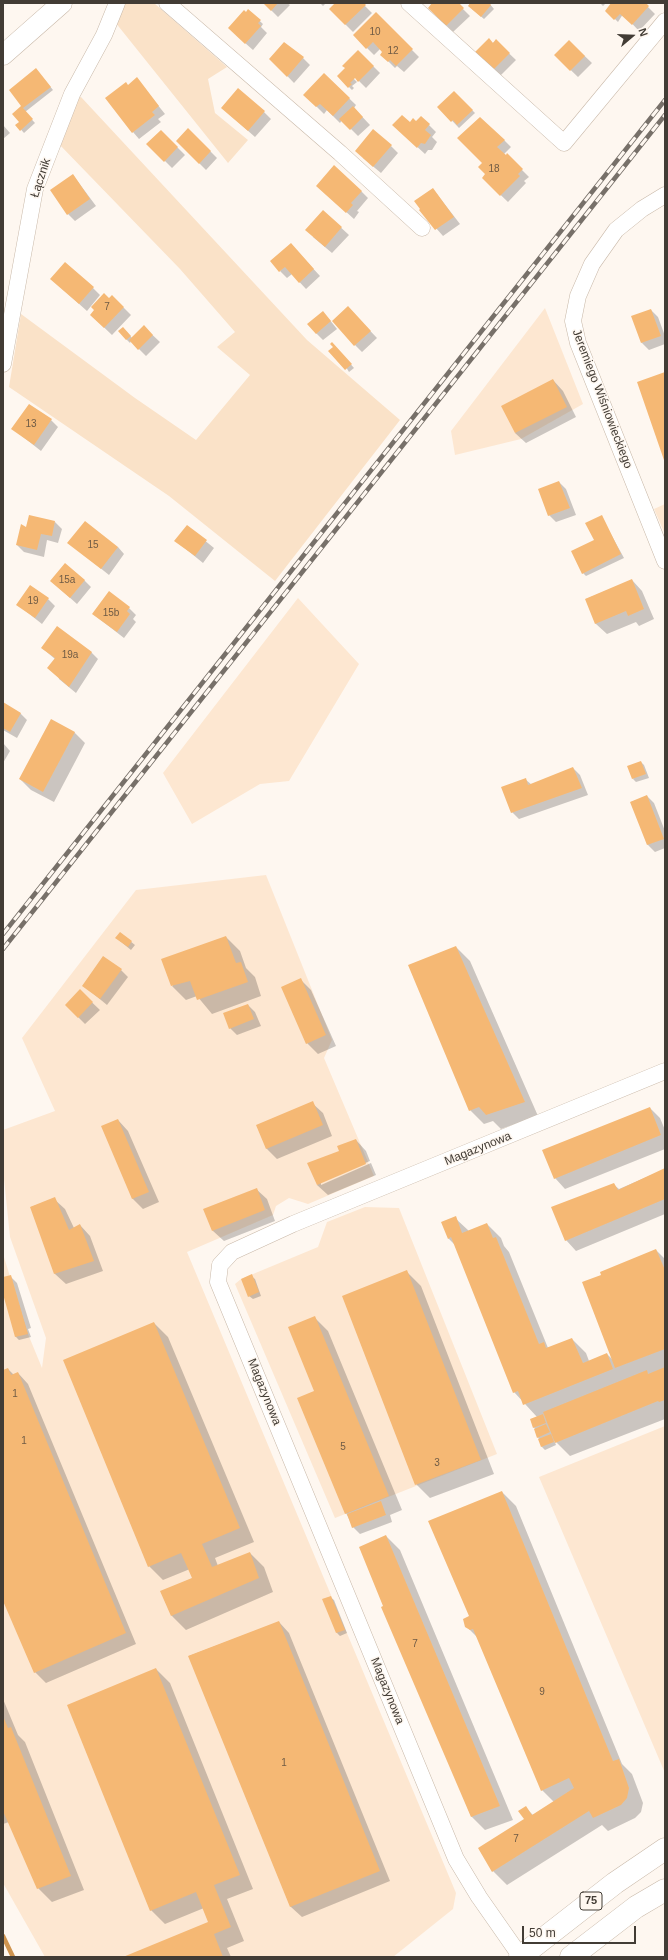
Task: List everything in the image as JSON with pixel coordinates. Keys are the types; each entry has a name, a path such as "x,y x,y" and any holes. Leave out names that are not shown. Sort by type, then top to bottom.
{"main road":[{"name":"75","path":"520,1957 615,1882 665,1849"},
{"path":"571,1957 636,1907 665,1890"}],"street":[{"path":"3,55 62,3"},
{"name":"Łącznik","path":"3,364 35,189 72,94 104,35 117,3"},
{"path":"167,3 340,153 422,228"},
{"path":"409,3 564,143 665,21"},
{"name":"Jeremiego Wiśniowieckiego","path":"665,195 642,209 616,230 592,264 578,296 573,321 581,351 665,561"},
{"name":"Magazynowa","path":"520,1957 456,1859 218,1282 220,1265 232,1252 293,1224 665,1071"}],"shaded area":[{"path":"121,3 154,3 227,67 208,79 215,113 248,140 228,163 115,22"},
{"path":"81,97 307,340 400,420 275,581 169,496 9,387 21,314 135,398 196,440 250,375 217,347 235,332 180,269 58,143 73,99"},
{"path":"545,308 583,404 521,439 455,455 451,431"},
{"path":"665,504 665,534 654,509"},
{"path":"298,598 359,664 289,781 260,784 192,824 163,773"},
{"path":"266,875 332,1040 324,1058 374,1176 308,1204 289,1198 276,1206 273,1215 187,1252 456,1893 453,1909 393,1957 45,1957 3,1883 3,1254 28,1334 42,1368 46,1338 10,1237 3,1169 3,1130 55,1111 22,1038 136,890"},
{"path":"365,1207 399,1208 497,1454 335,1518 235,1284 241,1279 318,1247 327,1222"},
{"path":"665,1426 665,1773 539,1477"}],"building":[{"path":"263,3 278,3 271,11"},
{"path":"335,3 364,3 366,5 345,25 329,9"},
{"path":"432,3 459,3 464,8 446,26 428,8"},
{"path":"470,3 489,3 491,5 481,17 468,6"},
{"path":"611,3 646,3 649,6 632,25 620,14 614,20 605,11"},
{"path":"248,9 261,20 258,23 261,26 245,44 228,28 244,10 246,12"},
{"path":"376,12 413,49 396,66 390,60 388,62 380,55 382,52 373,42 366,49 353,35"},
{"path":"489,38 493,43 496,39 510,53 493,70 475,52"},
{"path":"569,40 585,56 570,71 554,55"},
{"path":"284,42 304,57 287,77 269,59"},
{"path":"358,50 374,66 358,82 355,78 350,83 352,84 348,88 337,76 345,68 342,66"},
{"path":"36,68 51,87 23,108 33,119 20,131 15,125 19,122 12,114 21,106 9,90"},
{"path":"324,73 350,98 333,116 320,104 316,107 303,95"},
{"path":"137,77 159,106 152,112 155,115 132,133 105,98 126,82 128,85"},
{"path":"238,88 265,111 248,131 221,108"},
{"path":"454,91 473,110 457,125 453,120 451,122 437,107"},
{"path":"353,106 363,117 350,130 339,119"},
{"path":"402,115 410,122 413,118 416,121 421,116 430,124 425,130 431,135 425,144 421,143 417,148 392,125"},
{"path":"480,117 505,140 497,147 506,155 507,153 523,169 518,174 520,176 500,196 482,178 485,174 478,167 482,163 457,138"},
{"path":"188,128 211,151 199,164 176,141"},
{"path":"373,129 392,145 373,167 355,151"},
{"path":"161,130 178,147 164,162 146,144"},
{"path":"334,165 362,191 351,203 353,205 346,213 316,186"},
{"path":"73,174 90,199 67,215 50,190"},
{"path":"433,188 454,217 435,230 419,210 420,209 414,201"},
{"path":"323,210 342,227 325,247 305,230"},
{"path":"291,243 314,269 299,283 285,267 279,272 270,261"},
{"path":"65,262 94,287 79,304 50,279"},
{"path":"104,293 109,298 112,295 124,307 104,328 90,315 94,310 91,307"},
{"path":"348,306 371,331 354,346 332,321"},
{"path":"651,309 661,336 641,343 631,316"},
{"path":"323,311 331,321 316,334 307,324"},
{"path":"144,325 153,335 138,350 129,340"},
{"path":"123,327 131,336 126,340 118,331"},
{"path":"332,342 352,364 345,370 328,351 333,347 330,344"},
{"path":"665,372 665,463 637,382"},
{"path":"553,379 567,407 515,433 501,406"},
{"path":"29,404 52,419 34,445 11,429"},
{"path":"559,481 570,508 548,516 538,489"},
{"path":"29,515 55,521 52,536 41,534 37,550 16,545 21,524 26,527"},
{"path":"602,515 621,554 582,574 571,551 594,540 585,523"},
{"path":"85,521 118,547 101,569 67,543"},
{"path":"187,525 207,540 195,556 174,541"},
{"path":"65,563 85,580 70,598 50,581"},
{"path":"632,579 644,609 628,616 626,611 595,624 585,599"},
{"path":"30,585 49,598 35,618 16,605"},
{"path":"109,591 130,607 127,611 130,614 117,632 92,614"},
{"path":"57,626 92,652 69,687 47,668 55,658 41,648"},
{"path":"3,702 21,713 10,732 3,728"},
{"path":"51,719 75,732 43,792 19,779"},
{"path":"641,761 646,774 632,779 627,766"},
{"path":"573,767 582,788 511,813 501,787 526,778 528,785"},
{"path":"647,795 664,839 647,845 630,802"},
{"path":"120,932 132,941 128,947 115,938"},
{"path":"226,936 236,963 241,962 248,982 197,1000 190,981 171,986 161,959"},
{"path":"456,946 525,1102 486,1115 479,1107 469,1111 408,965"},
{"path":"103,956 122,969 100,999 82,986"},
{"path":"301,978 326,1035 306,1044 281,987"},
{"path":"80,989 93,1002 78,1018 65,1005"},
{"path":"248,1004 254,1019 229,1029 223,1013"},
{"path":"313,1101 323,1125 266,1149 256,1125"},
{"path":"650,1107 661,1135 554,1179 542,1150"},
{"path":"118,1119 149,1192 132,1199 101,1126"},
{"path":"356,1139 366,1164 317,1185 307,1163 339,1151 337,1146"},
{"path":"665,1168 665,1199 565,1241 551,1207 614,1183 618,1190"},
{"path":"257,1188 265,1210 212,1231 203,1209"},
{"path":"55,1197 69,1230 80,1224 94,1261 54,1274 30,1207"},
{"path":"456,1216 462,1233 487,1223 493,1238 496,1237 539,1344 544,1342 546,1348 572,1338 583,1363 607,1353 613,1369 523,1405 518,1391 513,1393 451,1237 448,1239 441,1222"},
{"path":"656,1249 665,1270 665,1349 615,1368 582,1282 601,1275 600,1272"},
{"path":"407,1270 481,1460 415,1485 342,1296"},
{"path":"252,1274 259,1292 248,1297 241,1279"},
{"path":"11,1275 28,1334 15,1337 3,1294 3,1277"},
{"path":"315,1316 389,1496 345,1514 297,1398 314,1391 288,1327"},
{"path":"154,1322 240,1528 202,1544 212,1567 250,1552 259,1578 171,1616 160,1591 192,1578 181,1553 148,1567 63,1360"},
{"path":"665,1367 665,1400 658,1401 555,1443 543,1412 647,1370 648,1374"},
{"path":"8,1368 11,1375 18,1372 126,1633 34,1673 3,1601 3,1370"},
{"path":"543,1414 546,1423 533,1428 530,1419"},
{"path":"546,1424 550,1432 537,1438 534,1429"},
{"path":"551,1434 554,1442 541,1447 538,1439"},
{"path":"502,1491 613,1761 619,1759 629,1788 627,1798 621,1805 593,1818 589,1811 492,1872 478,1848 524,1819 518,1811 526,1806 532,1815 574,1788 569,1778 541,1791 473,1629 470,1630 465,1627 463,1619 469,1616 428,1521"},
{"path":"381,1501 386,1515 352,1528 347,1514"},
{"path":"386,1535 500,1806 471,1817 381,1607 383,1606 359,1547"},
{"path":"331,1596 345,1630 336,1633 322,1599"},
{"path":"279,1621 380,1871 290,1907 188,1656"},
{"path":"156,1668 240,1875 214,1885 231,1927 214,1934 223,1957 123,1957 208,1922 196,1892 150,1911 67,1705"},
{"path":"3,1716 8,1728 11,1727 71,1876 37,1889 3,1811"}],"waterway":[{"name":"Łącznik","path":"3,1936 13,1957"}],"railway":[{"path":"3,934 665,100"},
{"path":"3,949 665,115"}]}
